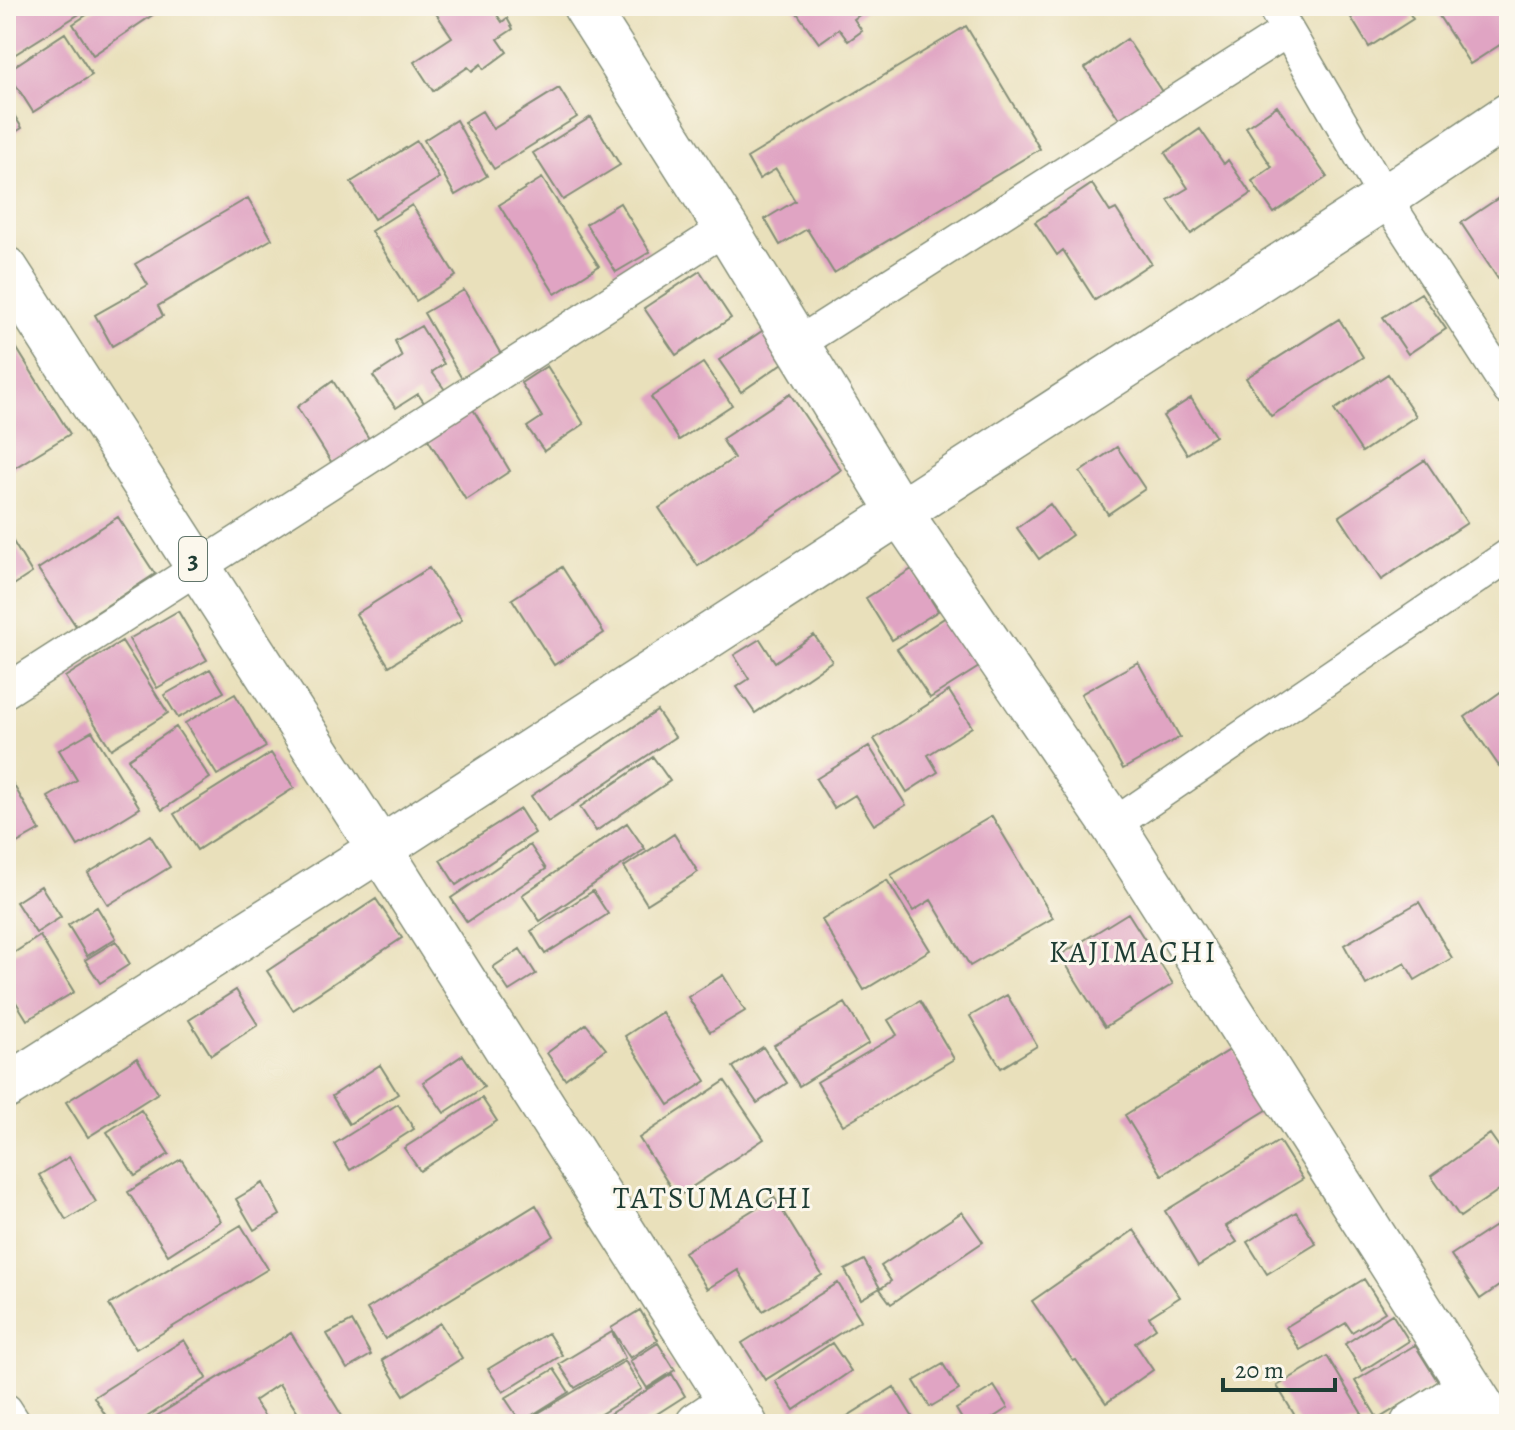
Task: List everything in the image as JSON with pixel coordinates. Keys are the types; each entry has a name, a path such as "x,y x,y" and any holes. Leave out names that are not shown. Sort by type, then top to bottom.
{"street":[{"path":"585,6 726,228 899,511 1113,825 1482,1406 1413,1424"},
{"path":"797,344 1280,18 1385,198 1509,390"},
{"path":"6,1087 380,849 1509,115"},
{"path":"6,691 726,228"},
{"name":"3","path":"6,269 380,849"},
{"path":"1113,825 1509,555"},
{"path":"380,849 725,1417"},
{"path":"6,1410 15,1424"}],"building":[{"path":"6,6 92,6 6,60"},
{"path":"100,6 166,6 93,55 73,24"},
{"path":"431,6 491,6 502,22 507,18 513,29 498,39 507,52 484,69 481,64 472,71 468,67 433,91 414,62 452,37"},
{"path":"792,6 872,6 854,19 862,31 848,41 839,29 819,43"},
{"path":"1344,6 1405,6 1413,19 1369,47"},
{"path":"1454,6 1498,6 1509,23 1509,39 1470,64 1439,16"},
{"path":"966,26 1040,149 834,273 807,229 780,245 765,219 795,201 776,169 759,179 747,158"},
{"path":"65,33 92,75 33,112 7,71"},
{"path":"1127,39 1166,98 1124,126 1085,68"},
{"path":"559,88 577,117 494,169 464,122 482,111 493,129"},
{"path":"6,102 22,128 6,138"},
{"path":"1277,106 1327,177 1274,213 1252,181 1272,167 1246,127"},
{"path":"591,117 620,165 563,200 533,153"},
{"path":"456,120 487,176 455,195 424,140"},
{"path":"1200,129 1224,164 1228,160 1251,194 1191,234 1168,200 1188,188 1165,153"},
{"path":"417,141 439,178 374,219 351,182"},
{"path":"542,178 599,266 555,294 499,205"},
{"path":"1092,184 1110,212 1116,209 1151,263 1095,300 1063,250 1057,255 1035,222"},
{"path":"1509,191 1509,272 1498,279 1461,223"},
{"path":"248,198 272,239 158,306 163,316 112,346 95,315 148,285 135,264"},
{"path":"620,203 650,252 616,272 586,224"},
{"path":"412,205 456,276 416,301 371,231"},
{"path":"700,271 731,318 676,355 644,308"},
{"path":"464,290 502,356 462,379 424,313"},
{"path":"1421,293 1446,329 1408,354 1383,317"},
{"path":"1339,319 1363,357 1271,416 1246,378"},
{"path":"421,326 444,364 432,372 445,390 425,404 418,394 396,408 373,376 402,357 395,341"},
{"path":"765,329 786,361 741,392 719,360"},
{"path":"6,331 70,434 6,473"},
{"path":"703,363 732,405 679,440 651,397"},
{"path":"547,366 584,424 544,451 527,427 542,417 521,383"},
{"path":"1388,374 1416,416 1362,452 1334,410"},
{"path":"333,381 371,442 335,468 297,407"},
{"path":"790,394 841,470 698,566 659,508 734,458 722,439"},
{"path":"1191,398 1215,436 1187,454 1163,416"},
{"path":"471,406 510,471 466,500 426,436"},
{"path":"1117,447 1145,489 1108,514 1080,472"},
{"path":"1425,460 1467,523 1381,580 1339,516"},
{"path":"1050,504 1072,535 1039,559 1017,528"},
{"path":"118,517 155,574 76,626 38,569"},
{"path":"6,530 32,573 6,590"},
{"path":"562,567 604,633 554,665 512,599"},
{"path":"429,568 462,620 389,666 356,614"},
{"path":"912,569 938,611 892,640 866,598"},
{"path":"178,611 207,660 157,688 129,639"},
{"path":"946,617 979,667 930,698 897,649"},
{"path":"814,635 832,661 755,713 737,687 749,679 734,655 760,639 775,662"},
{"path":"122,641 168,713 111,749 65,677"},
{"path":"1138,662 1180,737 1123,769 1081,694"},
{"path":"210,669 224,692 178,718 164,695"},
{"path":"1509,686 1509,759 1499,766 1465,717"},
{"path":"949,691 972,727 928,755 938,772 907,792 874,739"},
{"path":"235,694 266,747 217,775 185,723"},
{"path":"657,711 675,737 548,822 531,796"},
{"path":"176,727 210,778 162,810 128,759"},
{"path":"92,731 140,808 78,846 48,797 77,780 59,750"},
{"path":"869,746 906,805 874,825 855,795 834,808 816,779"},
{"path":"271,753 294,788 197,850 174,814"},
{"path":"653,757 670,781 596,831 580,807"},
{"path":"6,772 40,830 6,849"},
{"path":"520,809 535,833 456,885 440,860"},
{"path":"992,816 1053,918 970,966 931,900 913,911 891,875"},
{"path":"627,823 645,849 540,921 522,895"},
{"path":"674,834 698,872 647,904 624,867"},
{"path":"150,835 170,867 108,905 88,873"},
{"path":"530,845 546,869 467,922 451,898"},
{"path":"887,880 930,950 864,990 822,920"},
{"path":"41,886 61,917 36,933 16,902"},
{"path":"593,891 608,914 545,954 531,931"},
{"path":"376,899 402,938 293,1010 267,971"},
{"path":"1419,902 1452,958 1415,980 1405,963 1366,985 1344,945"},
{"path":"97,907 116,938 87,956 68,925"},
{"path":"1128,913 1173,984 1105,1027 1060,955"},
{"path":"40,936 74,992 27,1020 6,986 6,958"},
{"path":"116,941 130,964 100,983 85,960"},
{"path":"520,949 536,974 509,991 493,967"},
{"path":"723,975 745,1011 710,1032 688,997"},
{"path":"236,990 258,1025 211,1055 189,1020"},
{"path":"1007,995 1037,1046 1001,1068 970,1016"},
{"path":"920,1001 954,1059 843,1125 817,1082 897,1035 888,1020"},
{"path":"845,1003 869,1043 799,1086 774,1045"},
{"path":"662,1012 706,1081 669,1105 625,1036"},
{"path":"586,1024 606,1049 565,1079 547,1053"},
{"path":"763,1047 787,1083 757,1103 733,1067"},
{"path":"1233,1048 1270,1108 1162,1175 1125,1115"},
{"path":"463,1055 484,1087 444,1113 423,1082"},
{"path":"137,1058 158,1093 88,1137 66,1102"},
{"path":"380,1065 398,1094 349,1124 332,1096"},
{"path":"725,1081 764,1139 677,1197 639,1138"},
{"path":"482,1098 497,1121 420,1171 404,1148"},
{"path":"398,1104 414,1129 350,1170 334,1144"},
{"path":"141,1110 169,1154 135,1176 107,1132"},
{"path":"1490,1134 1509,1161 1509,1183 1460,1217 1431,1176"},
{"path":"1279,1141 1303,1179 1226,1226 1237,1242 1198,1266 1165,1211"},
{"path":"69,1157 96,1202 66,1220 39,1175"},
{"path":"181,1159 221,1221 168,1255 128,1192"},
{"path":"263,1183 280,1215 254,1230 236,1199"},
{"path":"774,1197 822,1275 763,1311 738,1270 707,1289 684,1252"},
{"path":"536,1205 554,1236 385,1339 367,1309"},
{"path":"962,1212 983,1242 891,1304 880,1289 891,1281 881,1266"},
{"path":"1296,1212 1316,1244 1267,1274 1247,1242"},
{"path":"1509,1217 1509,1279 1480,1299 1451,1255"},
{"path":"241,1225 268,1269 136,1349 109,1305"},
{"path":"1134,1230 1180,1297 1149,1317 1156,1328 1135,1343 1153,1370 1106,1403 1032,1301"},
{"path":"864,1260 880,1288 861,1299 845,1270"},
{"path":"1364,1279 1385,1312 1352,1332 1346,1323 1300,1350 1286,1327"},
{"path":"838,1283 861,1320 765,1380 742,1343"},
{"path":"640,1310 658,1340 630,1358 611,1328"},
{"path":"1392,1314 1409,1341 1362,1371 1345,1344"},
{"path":"352,1321 371,1355 347,1369 327,1334"},
{"path":"440,1323 462,1358 404,1395 382,1360"},
{"path":"612,1332 625,1358 575,1388 559,1364"},
{"path":"291,1333 347,1424 305,1424 279,1384 254,1401 270,1424 153,1424 150,1420"},
{"path":"548,1333 562,1355 503,1392 488,1369"},
{"path":"184,1340 207,1378 136,1424 111,1424 94,1397"},
{"path":"658,1343 675,1370 647,1388 630,1361"},
{"path":"832,1343 851,1371 794,1410 775,1381"},
{"path":"1415,1345 1438,1382 1378,1419 1355,1381"},
{"path":"1327,1356 1368,1424 1300,1424 1277,1386"},
{"path":"625,1361 642,1389 584,1424 520,1424"},
{"path":"943,1364 959,1390 930,1407 914,1381"},
{"path":"554,1369 569,1392 521,1422 505,1398"},
{"path":"672,1374 685,1396 641,1424 594,1424"},
{"path":"994,1386 1008,1408 983,1424 965,1424 956,1409"},
{"path":"894,1387 917,1424 835,1424"}],"district":[{"name":"KAJIMACHI","path":"1133,952"},
{"name":"TATSUMACHI","path":"713,1198"}]}
